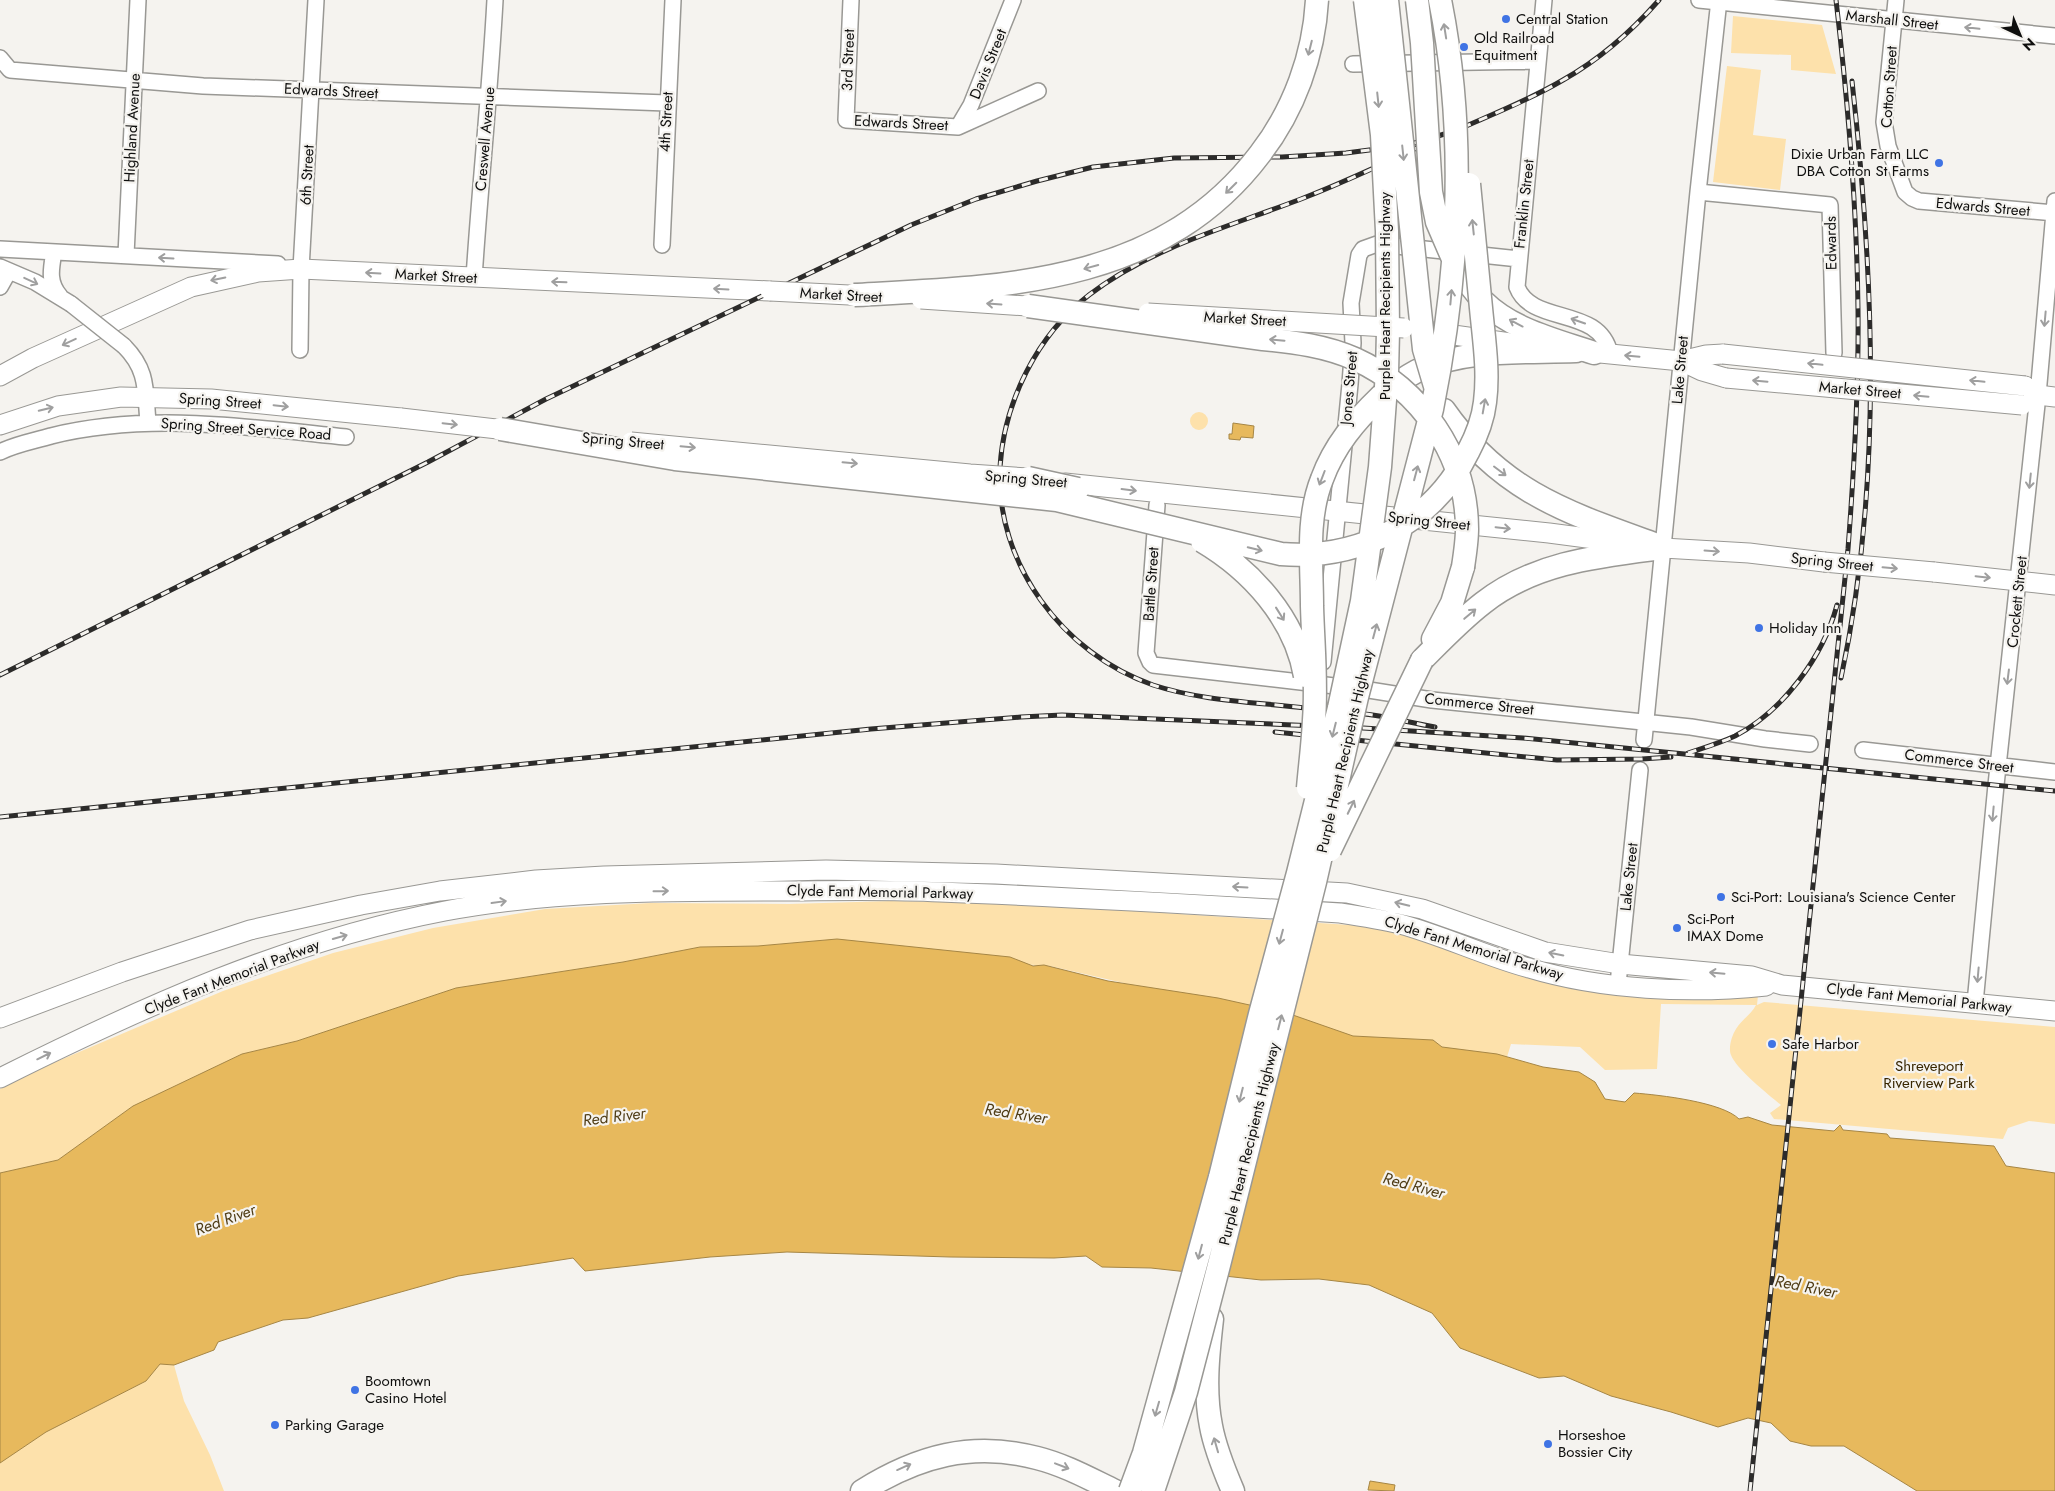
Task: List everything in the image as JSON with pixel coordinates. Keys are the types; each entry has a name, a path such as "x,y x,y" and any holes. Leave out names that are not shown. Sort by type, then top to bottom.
{"highway":[{"path":"854,295 973,289 1049,277 1102,264 1129,255 1163,239 1188,224 1217,201 1243,175 1276,130 1304,70 1313,33 1317,0"},
{"name":"Purple Heart Recipients Highway","path":"1152,1491 1186,1392 1219,1265 1306,878 1362,601 1384,423 1388,331 1385,185 1375,70 1365,0"},
{"path":"1387,0 1424,349 1444,410 1456,428 1478,453 1504,475 1542,499 1576,515 1663,548"},
{"path":"1417,0 1432,200 1442,238 1459,270 1484,301 1496,311 1538,334 1593,352"},
{"name":"Purple Heart Recipients Highway","path":"1130,1491 1144,1453 1164,1383 1220,1177 1260,1014 1306,878 1357,697 1432,409 1450,305 1457,191 1454,93 1440,0"},
{"path":"500,429 675,459 1057,500 1281,554 1326,554 1372,541 1420,514 1446,487 1457,473 1473,443 1485,405 1486,361 1467,164 1462,124 1454,93"},
{"path":"1028,306 1295,342 1325,348 1356,359 1382,374 1405,392 1432,422 1447,446 1458,469 1463,491 1467,528 1463,567 1452,603 1306,878"},
{"path":"1306,878 1314,720 1311,532 1315,502 1321,480 1340,443 1360,416 1380,396 1399,381 1417,371 1436,364 1472,356 1501,353 1593,352"},
{"path":"1028,478 1084,491 1156,516 1215,548 1249,577 1279,611 1302,662 1306,686 1311,750"},
{"path":"1422,660 1485,601 1530,575 1583,559 1663,548"},
{"path":"1219,1265 1210,1338 1207,1387 1210,1425 1222,1466 1233,1491"},
{"path":"862,1491 888,1475 915,1462 946,1454 979,1450 1008,1452 1038,1458 1065,1467 1115,1491"}],"main road":[{"name":"Market Street","path":"301,269 854,295 1404,328 1680,361 1702,371 1726,378 2022,405 2040,393"},
{"path":"0,376 42,354 191,287 258,272 301,269"},
{"name":"Market Street","path":"1680,361 1706,355 1723,354 2040,393"},
{"name":"Spring Street","path":"0,425 38,411 79,402 121,397 211,400 960,474 1028,478 1549,533 1663,548 1749,553 2055,585"},
{"name":"Clyde Fant Memorial Parkway","path":"0,1018 122,972 269,925 361,905 440,891 526,881 604,876 826,870 919,872 1347,893 1422,909 1545,952 1620,964 1752,976 1782,985"},
{"name":"Clyde Fant Memorial Parkway","path":"0,1078 98,1030 171,998 307,946 369,928 443,911 546,896 616,892 863,890 940,892 1340,913 1401,924 1531,969 1576,979 1671,989 1782,985 2055,1011"}],"street":[{"name":"Highland Avenue","path":"126,256 138,0"},
{"name":"6th Street","path":"300,350 301,269 316,0"},
{"name":"Creswell Avenue","path":"474,278 495,0"},
{"name":"4th Street","path":"662,244 673,0"},
{"name":"3rd Street","path":"846,120 851,0"},
{"name":"Davis Street","path":"958,127 971,105 1013,0"},
{"name":"Franklin Street","path":"1544,0 1518,259 1517,287 1525,301 1594,328 1604,339 1593,352"},
{"name":"Marshall Street","path":"1699,0 2055,36"},
{"name":"Cotton Street","path":"1896,0 1884,122 1885,134 1905,192 1912,198"},
{"name":"Lake Street","path":"1644,740 1680,361 1719,1"},
{"name":"Edwards Street","path":"0,58 10,70 134,81 312,91 667,104"},
{"path":"1354,64 1538,61"},
{"name":"Edwards Street","path":"846,120 958,127 1038,91"},
{"name":"Edwards","path":"1698,192 1830,205 1834,353"},
{"name":"Edwards Street","path":"1912,198 1919,201 1952,205 2055,209"},
{"name":"Crockett Street","path":"1975,1003 1998,765 2040,393 2055,209"},
{"name":"Jones Street","path":"1321,684 1351,367 1352,303 1358,255 1363,249 1377,244 1518,259"},
{"name":"Market Street","path":"0,249 277,264 301,269"},
{"path":"54,252 52,282 54,289 124,346 140,365 143,374 148,422"},
{"path":"0,287 4,269 35,282 66,300"},
{"name":"Spring Street Service Road","path":"0,452 12,446 72,431 148,422 199,423 346,437"},
{"name":"Battle Street","path":"1150,662 1146,653 1157,505"},
{"name":"Commerce Street","path":"1150,662 1159,666 1321,684 1432,700 1645,721 1810,744"},
{"name":"Commerce Street","path":"1863,750 2055,772"},
{"name":"Lake Street","path":"1618,984 1640,770"}],"green space":[{"path":"1733,16 1822,25 1836,74 1791,70 1791,55 1731,53"},
{"path":"1727,66 1761,70 1753,135 1786,139 1780,190 1713,182"},
{"path":"1199,412 1205,415 1208,421 1205,427 1199,430 1193,427 1190,421 1193,415"},
{"name":"Shreveport Riverview Park","path":"891,901 1012,903 1365,926 1404,933 1489,965 1551,984 1655,997 1758,995 1757,1005 1764,1002 2055,1027 2055,1124 2029,1121 2008,1128 2003,1139 1774,1119 1770,1113 1781,1105 1739,1067 1730,1052 1731,1042 1738,1026 1756,1005 1661,1004 1657,1069 1605,1070 1580,1047 1511,1044 1507,1057 1442,1047 1433,1040 1353,1036 1050,966 758,946 700,947 623,962 456,988 297,1041 242,1054 133,1106 58,1160 0,1173 0,1089 39,1069 223,991 333,953 433,928 545,909 651,903 789,904"},
{"path":"160,1364 174,1365 184,1401 210,1455 224,1491 0,1491 0,1463 46,1432 146,1381"}],"water":[{"path":"1233,423 1254,426 1253,438 1229,439 1229,434 1232,434"},
{"name":"Red River","path":"837,939 1010,957 1033,966 1044,965 1108,981 1218,998 1290,1014 1353,1036 1433,1040 1442,1047 1497,1054 1543,1067 1579,1072 1595,1082 1605,1099 1625,1102 1634,1093 1659,1096 1690,1100 1719,1108 1739,1119 1748,1117 1772,1125 1834,1131 1840,1125 1843,1130 1887,1134 1890,1138 1994,1146 2006,1166 2055,1173 2055,1491 1917,1491 1844,1446 1811,1446 1790,1441 1771,1423 1748,1418 1718,1427 1611,1396 1564,1376 1539,1378 1460,1348 1432,1313 1369,1285 1319,1279 1261,1280 1151,1268 1102,1267 1086,1256 1054,1258 950,1257 787,1252 710,1257 585,1271 573,1258 458,1276 308,1318 283,1320 218,1342 214,1350 174,1365 160,1364 146,1381 46,1432 0,1463 0,1173 58,1160 133,1106 242,1054 297,1041 456,988 623,962 700,947 758,946"},
{"path":"1370,1481 1395,1485 1394,1491 1368,1490"}],"railway":[{"path":"1446,135 1535,95 1577,72 1614,44 1659,0"},
{"path":"1750,1491 1848,549 1854,460 1858,340 1856,233 1848,116 1836,0"},
{"path":"1841,678 1864,530 1871,380 1865,230 1860,155 1852,81"},
{"path":"0,675 428,462 546,399 911,225 976,199 1093,167 1174,158 1282,157 1346,153 1408,145 1451,132"},
{"path":"1421,146 1316,193 1218,229 1165,251 1113,278 1089,295 1070,311 1054,330 1026,372 1008,418 1000,467 1001,503 1009,537 1022,570 1041,600 1064,628 1090,651 1120,671 1153,685 1190,694 1386,717 1435,727"},
{"path":"1688,753 1735,736 1753,725 1785,697 1799,681 1822,644 1831,625 1837,605"},
{"path":"0,817 871,729 1062,715 1363,728 1523,738 2055,791"},
{"path":"1275,732 1557,760 1671,757"}],"place":[{"name":"Central Station","path":"1506,19"},
{"name":"Old Railroad Equitment","path":"1464,47"},
{"name":"Dixie Urban Farm LLC DBA Cotton St Farms","path":"1939,163"},
{"name":"Holiday Inn","path":"1759,628"},
{"name":"Sci-Port: Louisiana's Science Center","path":"1721,897"},
{"name":"Sci-Port IMAX Dome","path":"1677,928"},
{"name":"Safe Harbor","path":"1772,1044"},
{"name":"Boomtown Casino Hotel","path":"355,1390"},
{"name":"Parking Garage","path":"275,1425"},
{"name":"Horseshoe Bossier City","path":"1548,1444"}]}
